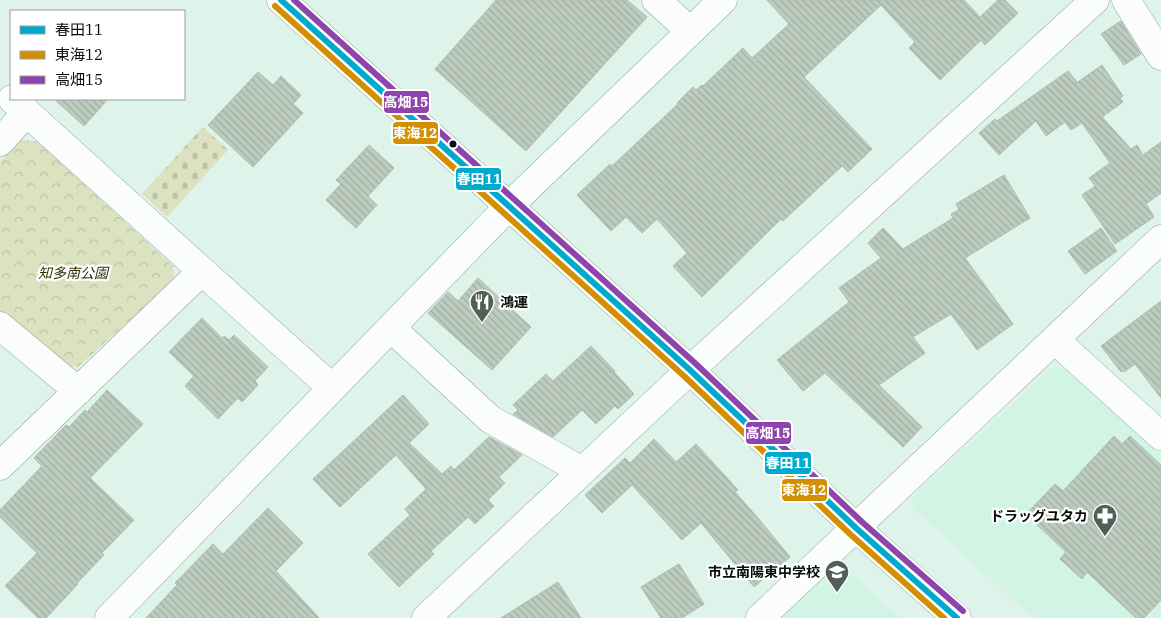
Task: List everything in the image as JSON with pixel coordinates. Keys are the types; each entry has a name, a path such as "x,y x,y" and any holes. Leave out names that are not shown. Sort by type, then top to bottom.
{"street":[{"path":"280,0 690,370 856,528 957,618"},
{"path":"656,0 690,31"},
{"path":"109,618 509,206 724,0"},
{"path":"426,618 690,370 1095,0"},
{"path":"1126,0 1161,56"},
{"path":"0,88 10,97"},
{"path":"0,142 17,103 332,388"},
{"path":"760,618 1161,239"},
{"path":"0,466 202,271"},
{"path":"0,326 78,391"},
{"path":"390,328 490,419 582,471"},
{"path":"1055,340 1161,436"}],"shaded area":[{"path":"1059,367 1070,371 1161,453 1161,618 1033,618 913,508 912,498 1051,369"},
{"name":"市立南陽東中学校","path":"832,564 845,567 900,618 775,618"}],"green space":[{"path":"203,127 228,150 167,217 142,194"},
{"name":"知多南公園","path":"20,140 37,141 173,266 174,280 78,367 66,367 0,312 0,162"}],"building":[{"path":"496,0 627,0 647,17 526,151 435,69"},
{"path":"767,0 964,0 980,17 998,0 1005,0 1018,13 985,45 981,40 940,80 909,48 915,42 881,5 804,77 872,149 848,172 842,166 783,221 781,219 702,297 673,266 687,253 657,219 642,233 626,217 611,231 577,195 610,164 612,166 678,104 693,87 696,90 703,86 743,48 752,58 789,24"},
{"path":"1121,21 1141,54 1124,65 1101,34"},
{"path":"1102,65 1123,96 1120,98 1123,102 1102,117 1131,149 1137,145 1143,155 1161,142 1161,193 1146,204 1154,217 1115,244 1082,195 1095,186 1089,178 1110,163 1082,123 1071,130 1065,122 1046,136 1036,121 999,155 979,133 995,119 997,121 1068,71 1077,82 1075,84"},
{"path":"258,72 273,85 281,76 301,95 293,104 303,113 253,167 208,125"},
{"path":"55,100 107,100 84,126"},
{"path":"369,145 394,168 368,196 377,205 356,228 326,200 341,184 336,180"},
{"path":"1004,175 1030,218 965,258 1013,324 977,350 951,314 913,337 925,353 879,385 922,427 903,447 825,373 803,391 777,360 849,302 839,288 881,258 868,243 883,228 903,249 953,218 951,214 959,210 956,204"},
{"path":"1101,228 1117,251 1085,274 1068,251"},
{"path":"478,278 531,327 492,370 428,313 448,292 458,301"},
{"path":"1161,301 1161,398 1135,364 1121,372 1101,346"},
{"path":"202,318 222,338 224,336 229,340 234,335 268,367 255,381 258,385 242,402 238,398 218,419 185,386 194,376 169,352"},
{"path":"591,346 634,394 618,409 615,406 596,424 582,410 553,437 513,414 518,410 513,405 546,374 553,381"},
{"path":"107,390 143,424 90,478 134,520 102,553 104,555 46,618 38,618 5,586 37,553 0,517 0,510 42,466 34,458 66,425 69,427 85,410 87,412"},
{"path":"403,395 429,424 409,443 442,474 451,466 454,470 489,437 522,455 499,477 505,483 488,500 494,506 475,524 468,517 431,551 434,554 399,587 368,554 410,515 405,509 426,489 396,455 340,507 313,479"},
{"name":"ドラッグユタカ","path":"1114,436 1122,444 1130,436 1161,465 1161,600 1144,618 1136,618 1087,572 1082,579 1060,559 1066,552 1034,522 1036,519 1029,511 1055,484 1063,491"},
{"path":"654,439 676,462 696,444 738,490 735,492 790,557 754,587 701,523 682,540 632,485 602,513 585,495 625,458 630,463"},
{"path":"268,508 303,543 276,571 319,618 146,618 177,585 175,583 213,544 223,554"},
{"path":"679,564 704,604 682,618 661,618 641,587"},
{"path":"558,582 581,618 501,618"}],"transit line":[{"name":"春田11","path":"281,0 690,370 856,528 957,618"},
{"name":"高畑15","path":"294,0 696,364 862,522 963,611"},
{"name":"東海12","path":"275,6 684,376 850,534 944,618"}],"place":[{"name":"鴻運","path":"482,323"},
{"name":"ドラッグユタカ","path":"1105,537"},
{"name":"市立南陽東中学校","path":"837,593"}]}
